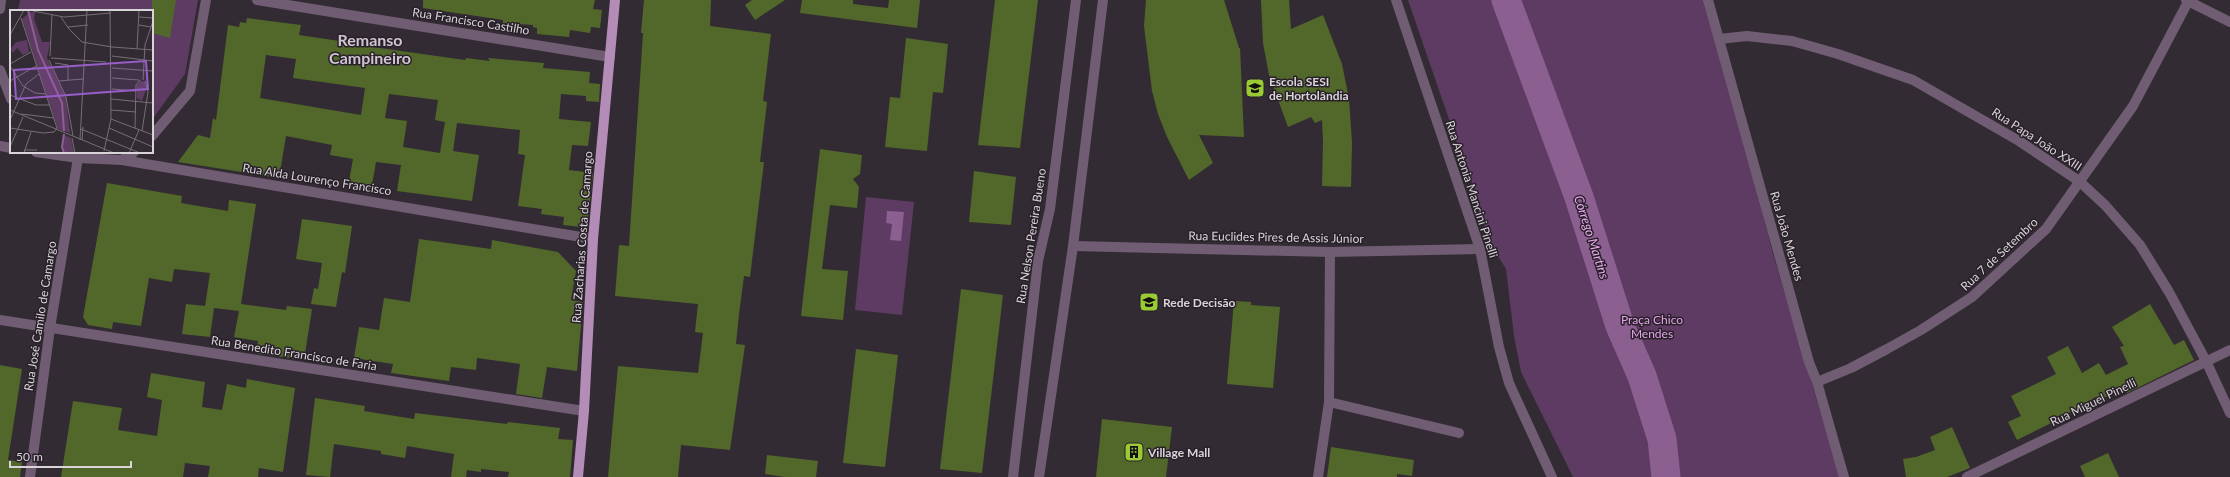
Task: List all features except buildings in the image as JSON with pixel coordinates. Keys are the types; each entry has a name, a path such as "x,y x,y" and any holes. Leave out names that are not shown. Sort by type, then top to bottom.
{"main road":[{"name":"Rua Zacharias Costa de Camargo","path":"578,477 584,411 593,238 615,0"}],"street":[{"path":"0,9 1,0"},
{"path":"153,135 190,91 206,0"},
{"name":"Rua Francisco Castilho","path":"257,0 610,57"},
{"name":"Rua Nelson Pereira Bueno","path":"1013,477 1038,261 1050,209 1076,0"},
{"path":"1039,477 1072,246 1102,0"},
{"name":"Rua Antonia Mancini Pinelli","path":"1396,0 1480,249 1499,347 1509,383 1552,477"},
{"name":"Rua João Mendes","path":"1708,0 1809,362 1817,382 1844,477"},
{"path":"2188,1 2230,22"},
{"name":"Rua 7 de Setembro","path":"1817,382 1851,368 1922,330 1972,297 2046,229 2133,106 2188,1"},
{"name":"Rua Papa João XXIII","path":"1719,39 1747,36 1792,41 1838,54 1913,80 2020,140 2079,181 2105,205 2140,245 2169,292 2206,361 2230,412"},
{"path":"0,70 10,96"},
{"path":"0,146 10,148"},
{"name":"Rua Alda Lourenço Francisco","path":"43,153 78,158 122,160 593,238"},
{"path":"122,160 132,153"},
{"name":"Rua José Camilo de Camargo","path":"30,477 50,328 78,158"},
{"name":"Rua Euclides Pires de Assis Júnior","path":"1072,246 1330,252 1480,249"},
{"path":"1318,477 1329,402 1330,252"},
{"name":"Rua Benedito Francisco de Faria","path":"0,320 584,411"},
{"name":"Rua Miguel Pinelli","path":"1967,477 2230,350"},
{"path":"1329,402 1460,433"}],"green space":[{"path":"20,0 198,0 185,74 153,119 153,10 18,10"},
{"name":"Praça Chico Mendes","path":"1408,0 1707,0 1773,254 1840,477 1573,477 1521,372 1514,336 1506,269 1488,240 1479,201 1462,157"},
{"path":"866,197 914,202 902,315 855,310"}],"shaded area":[{"path":"887,211 904,212 901,241 890,240 892,224 886,223"}],"waterway":[{"name":"Córrego Martins","path":"1506,0 1579,197 1620,326 1642,376 1662,439 1666,477"}],"place":[{"name":"Escola SESI de Hortolândia","path":"1255,88"},
{"name":"Rede Decisão","path":"1149,302"},
{"name":"Village Mall","path":"1134,452"}],"district":[{"name":"Remanso Campineiro","path":"370,48"}]}
